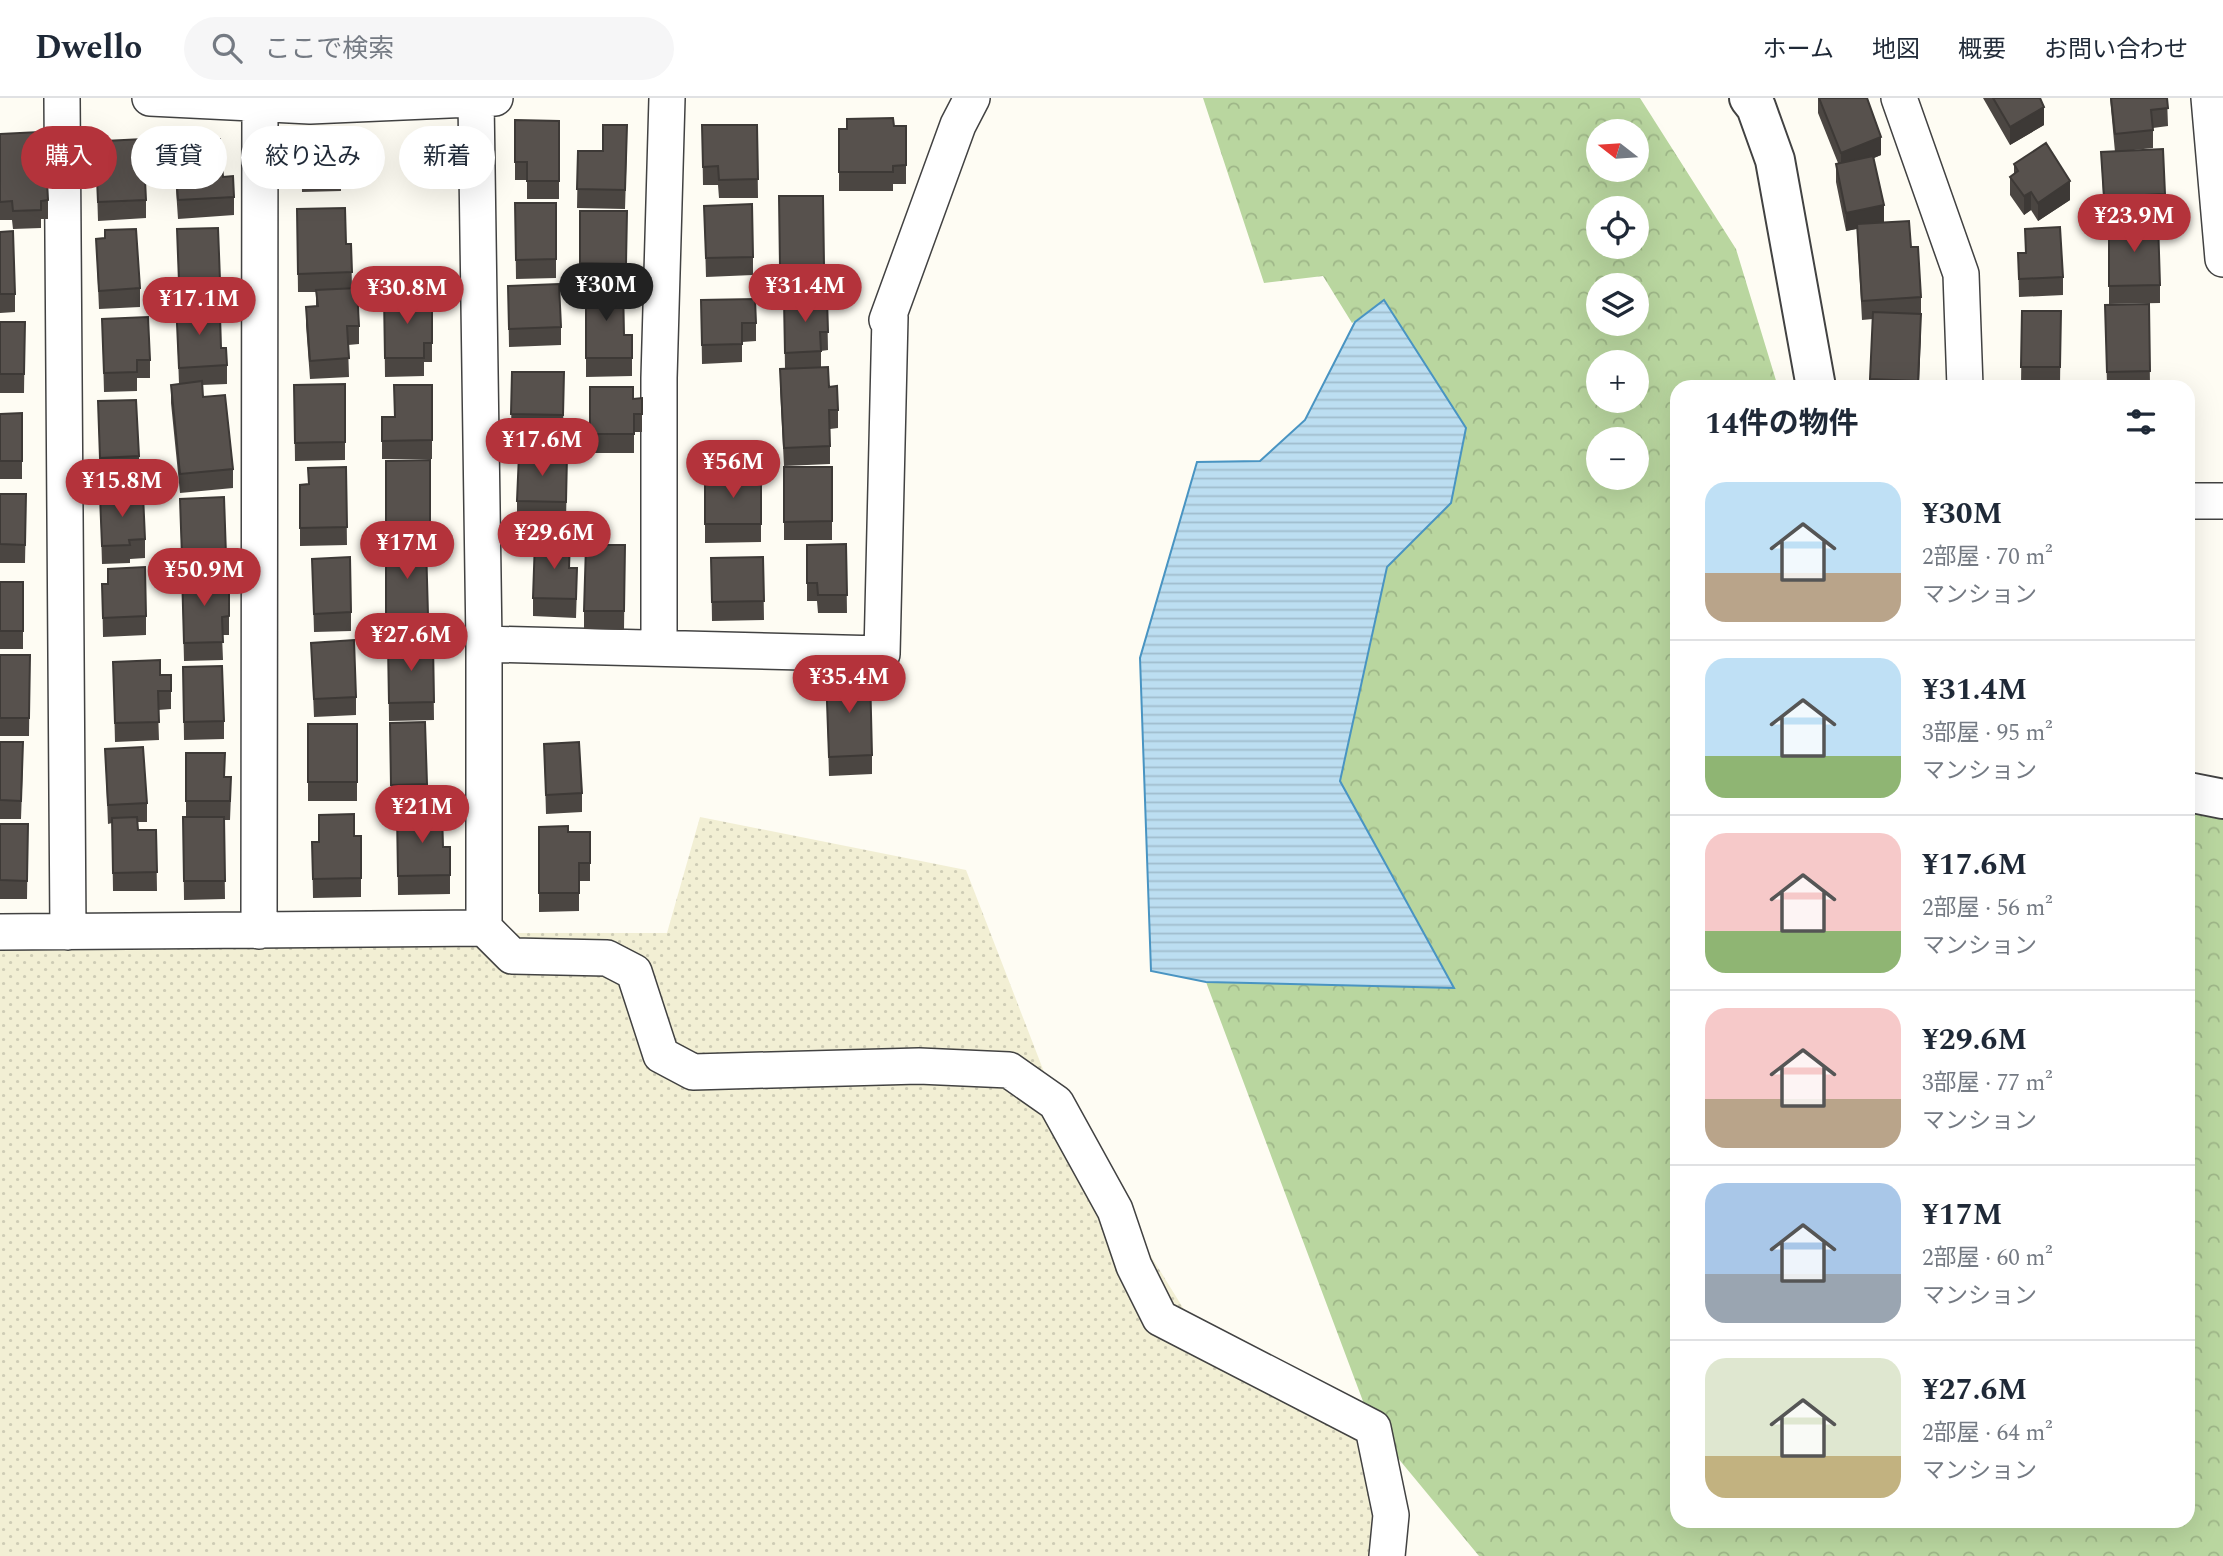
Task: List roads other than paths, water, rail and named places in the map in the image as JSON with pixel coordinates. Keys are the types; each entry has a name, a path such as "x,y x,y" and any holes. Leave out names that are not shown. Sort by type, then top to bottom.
{"street":[{"path":"62,98 68,932"},
{"path":"150,98 260,101 485,99 484,928 512,956 607,958 634,972 661,1055 693,1072 919,1066 1009,1070 1056,1103 1115,1210 1134,1266 1160,1318 1373,1428 1391,1516 1387,1556"},
{"path":"659,647 659,378 667,98"},
{"path":"484,644 882,654 890,317 887,320 958,125 972,98"},
{"path":"1749,98 1756,107 1775,160 1815,380"},
{"path":"1899,98 1961,274 1965,380"},
{"path":"2209,98 2223,259"},
{"path":"259,931 260,101"},
{"path":"2195,500 2223,501"},
{"path":"2195,793 2223,799"},
{"path":"0,932 484,928"}],"water":[{"path":"1384,300 1466,428 1451,503 1387,567 1340,781 1454,988 1206,982 1151,971 1140,658 1197,462 1260,461 1305,420 1355,322"}]}
